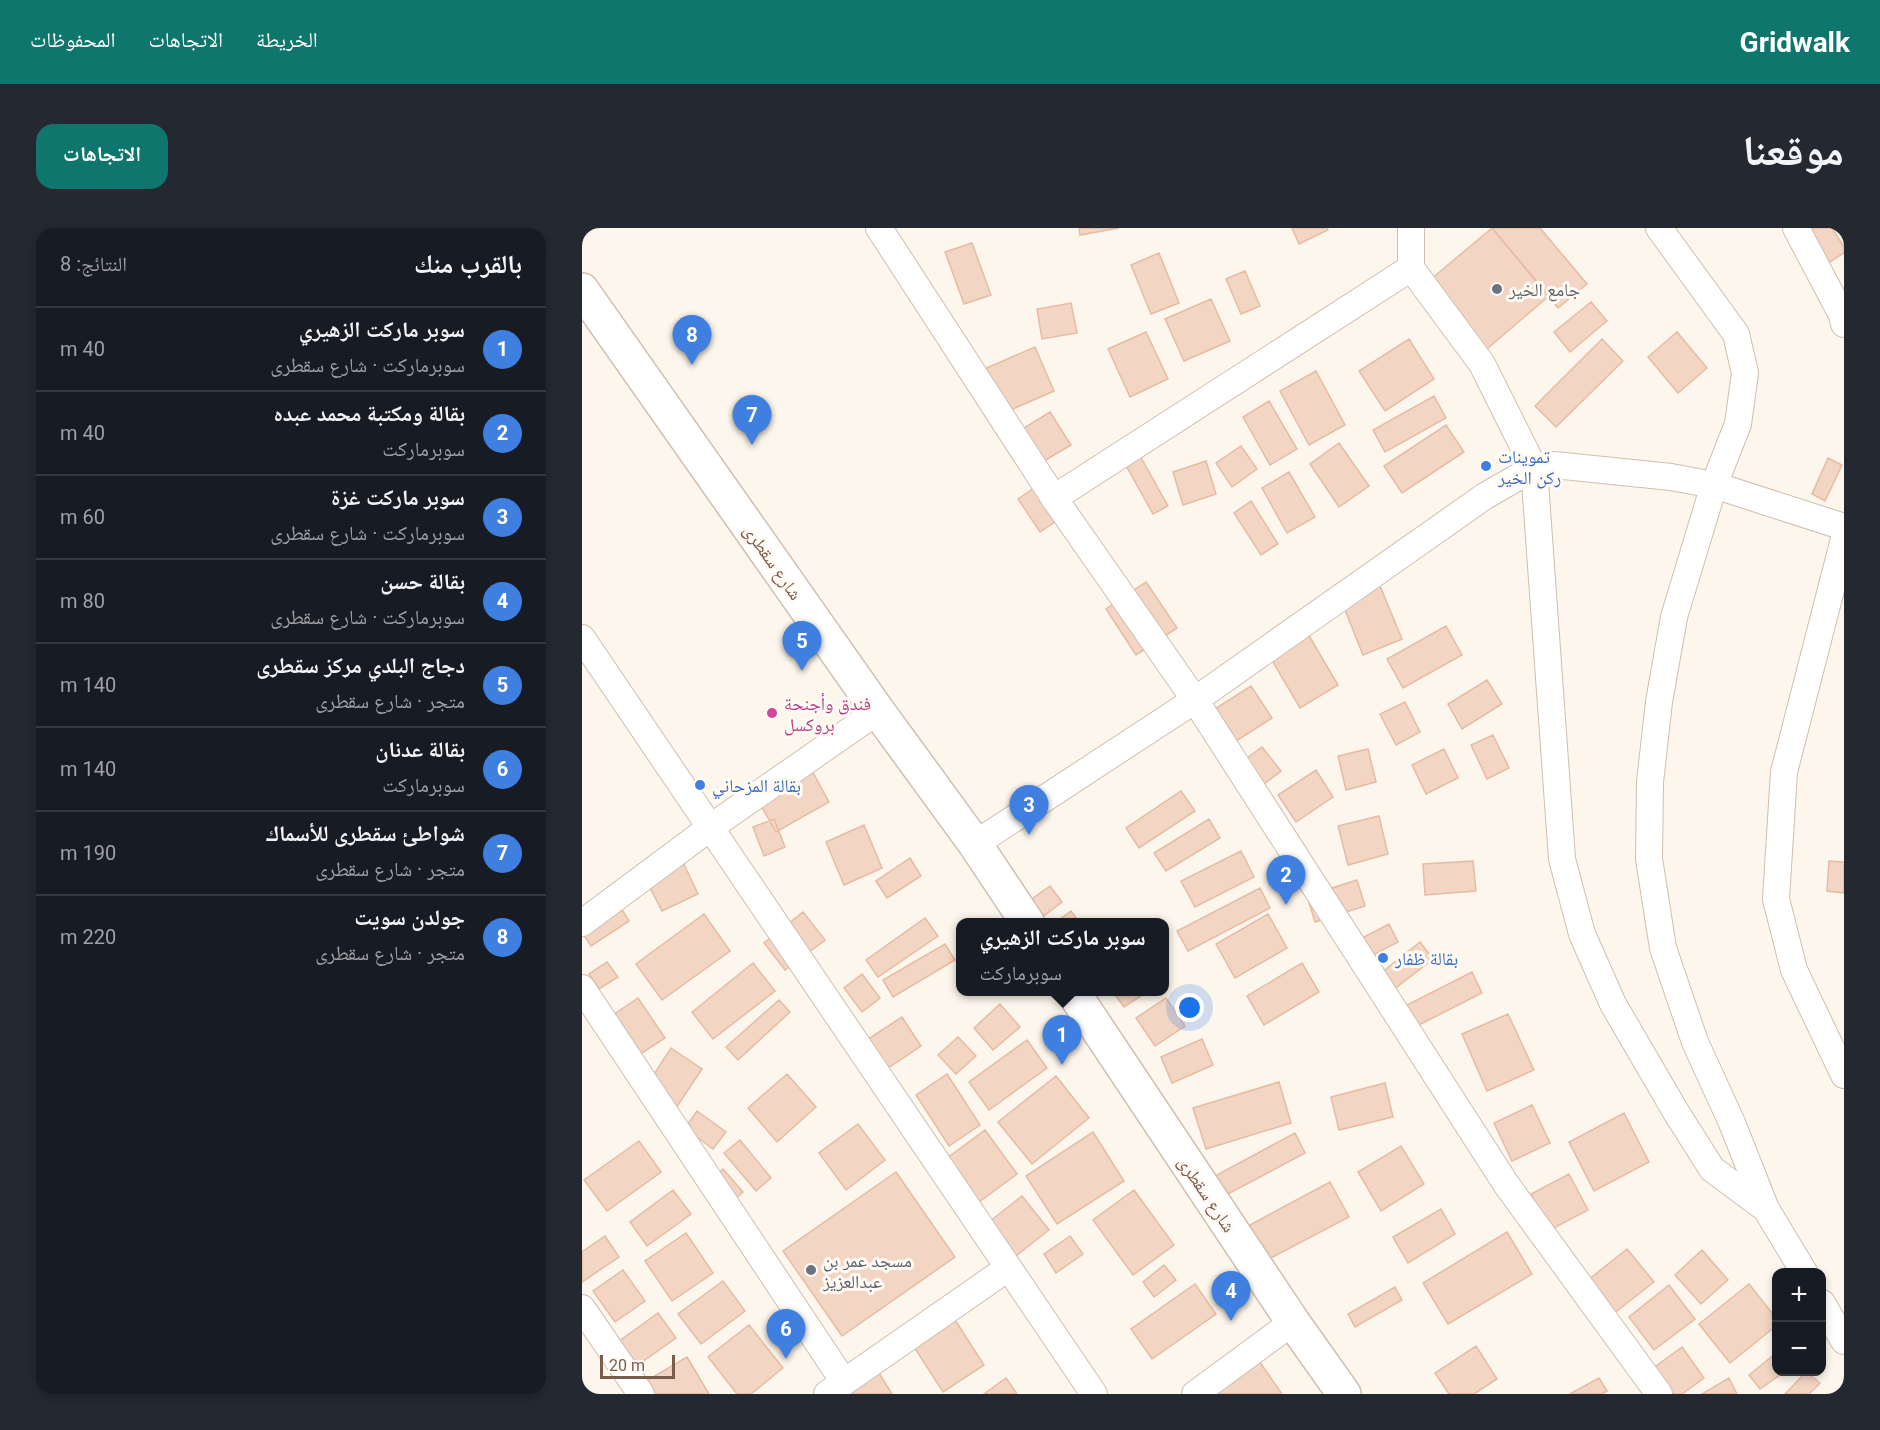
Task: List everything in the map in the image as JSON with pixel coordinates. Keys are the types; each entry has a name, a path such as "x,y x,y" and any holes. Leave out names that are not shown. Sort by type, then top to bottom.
{"street":[{"path":"879,228 1054,498 1195,700 1506,1184 1659,1394"},
{"path":"1411,228 1411,268 1482,364 1534,468 1562,859 1582,934 1613,1004 1676,1112 1712,1168 1766,1209"},
{"path":"1659,228 1736,334 1745,373 1738,424 1714,485 1674,617 1659,702 1650,782 1649,859 1664,948 1695,1042 1732,1123 1766,1209 1801,1268"},
{"path":"1796,228 1842,315 1844,324"},
{"path":"1054,498 1411,268"},
{"name":"شارع سقطرى","path":"582,290 878,711 975,844 1024,918"},
{"path":"975,844 1195,700 1485,496 1534,468 1554,465 1671,477 1714,485 1844,527"},
{"path":"1844,539 1784,772 1776,899 1794,970 1844,1075"},
{"path":"582,638 1094,1394"},
{"path":"582,923 711,827 878,711"},
{"path":"582,988 836,1388 1008,1268"},
{"name":"شارع سقطرى","path":"1076,996 1293,1322 1344,1394"},
{"path":"582,1308 641,1394"},
{"path":"1826,1311 1844,1341"},
{"path":"1195,1394 1293,1322"}],"building":[{"path":"1079,228 1119,228 1080,235"},
{"path":"1292,228 1327,228 1328,230 1299,244"},
{"path":"1492,228 1549,296 1481,354 1424,285"},
{"path":"1492,228 1540,228 1587,284 1558,308"},
{"path":"1786,228 1832,228 1844,247 1844,253 1814,272"},
{"path":"972,243 991,295 964,304 945,252"},
{"path":"1159,253 1179,303 1151,314 1131,265"},
{"path":"1245,271 1260,306 1241,314 1226,279"},
{"path":"1211,299 1230,341 1184,361 1165,319"},
{"path":"1591,302 1607,321 1570,352 1554,332"},
{"path":"1071,303 1077,333 1042,339 1037,309"},
{"path":"1146,332 1168,379 1130,397 1108,349"},
{"path":"1677,332 1707,368 1678,393 1648,357"},
{"path":"1409,339 1434,379 1385,411 1359,371"},
{"path":"1602,339 1623,361 1556,427 1535,406"},
{"path":"1035,347 1054,391 999,415 980,371"},
{"path":"1316,371 1345,425 1309,445 1280,391"},
{"path":"1434,396 1446,418 1385,452 1373,430"},
{"path":"1269,401 1297,449 1270,465 1243,417"},
{"path":"1050,412 1071,445 1034,467 1014,434"},
{"path":"1446,425 1464,452 1402,493 1384,466"},
{"path":"1339,443 1369,486 1339,507 1310,464"},
{"path":"1134,445 1168,506 1153,514 1119,453"},
{"path":"1241,446 1257,469 1232,487 1216,463"},
{"path":"1828,458 1842,465 1825,501 1812,494"},
{"path":"1206,461 1216,494 1183,505 1173,472"},
{"path":"1289,472 1315,517 1287,533 1262,488"},
{"path":"1049,478 1071,511 1040,532 1018,499"},
{"path":"1251,501 1278,544 1261,555 1234,513"},
{"path":"1373,569 1402,639 1363,655 1335,585"},
{"path":"1146,582 1177,628 1136,655 1106,609"},
{"path":"1446,626 1462,655 1403,688 1387,659"},
{"path":"1308,634 1338,685 1300,708 1270,657"},
{"path":"1487,680 1502,704 1462,729 1448,704"},
{"path":"1251,686 1272,718 1222,750 1202,717"},
{"path":"1405,702 1420,732 1396,745 1380,714"},
{"path":"1493,735 1509,768 1487,779 1471,745"},
{"path":"1262,747 1281,771 1255,791 1236,766"},
{"path":"1368,749 1376,782 1346,790 1338,756"},
{"path":"1444,749 1458,778 1426,794 1412,765"},
{"path":"806,760 829,802 776,832 752,790"},
{"path":"1316,770 1333,797 1296,822 1278,795"},
{"path":"1181,791 1195,811 1139,848 1126,828"},
{"path":"1379,816 1388,854 1348,865 1338,826"},
{"path":"774,819 785,847 764,856 753,827"},
{"path":"1209,819 1220,838 1166,871 1154,853"},
{"path":"864,825 882,868 844,885 826,842"},
{"path":"1241,851 1254,877 1195,907 1181,881"},
{"path":"681,858 698,894 662,911 644,876"},
{"path":"910,858 921,876 887,898 876,881"},
{"path":"1473,861 1476,891 1425,895 1423,864"},
{"path":"1829,861 1844,862 1844,893 1827,891"},
{"path":"1357,880 1365,906 1315,922 1307,896"},
{"path":"1050,886 1062,902 1041,918 1035,918 1025,904"},
{"path":"1260,888 1270,908 1188,951 1177,931"},
{"path":"613,895 629,921 591,946 582,932"},
{"path":"1071,911 1076,918 1061,918"},
{"path":"803,912 825,940 785,970 764,943"},
{"path":"704,914 730,951 662,1000 636,964"},
{"path":"1268,914 1287,948 1235,978 1216,944"},
{"path":"925,918 938,936 878,977 866,960"},
{"path":"1389,924 1398,942 1354,965 1345,947"},
{"path":"1420,942 1433,959 1384,997 1371,981"},
{"path":"945,944 955,960 893,997 883,980"},
{"path":"607,962 618,977 599,989 589,974"},
{"path":"753,963 775,991 713,1039 692,1012"},
{"path":"1302,963 1319,992 1264,1025 1247,996"},
{"path":"1472,972 1482,993 1405,1032 1395,1011"},
{"path":"862,974 880,998 862,1012 844,988"},
{"path":"1116,996 1141,996 1124,1007"},
{"path":"638,998 665,1038 633,1059 607,1019"},
{"path":"1166,998 1185,1026 1155,1046 1136,1018"},
{"path":"779,1000 790,1012 738,1060 726,1047"},
{"path":"1000,1004 1020,1027 993,1050 974,1028"},
{"path":"1508,1014 1534,1070 1487,1091 1462,1034"},
{"path":"902,1017 921,1046 882,1072 862,1043"},
{"path":"958,1037 976,1056 956,1074 938,1055"},
{"path":"1202,1039 1213,1065 1172,1083 1161,1057"},
{"path":"1027,1040 1047,1068 989,1110 969,1082"},
{"path":"671,1048 702,1069 674,1111 643,1091"},
{"path":"787,1074 816,1107 777,1142 748,1108"},
{"path":"947,1074 980,1125 949,1146 916,1095"},
{"path":"1056,1076 1089,1118 1032,1164 998,1122"},
{"path":"1279,1082 1291,1123 1206,1149 1193,1108"},
{"path":"1385,1083 1393,1117 1339,1130 1331,1097"},
{"path":"1532,1105 1550,1143 1512,1161 1494,1123"},
{"path":"697,1111 726,1132 713,1149 685,1128"},
{"path":"1624,1113 1649,1162 1594,1191 1569,1142"},
{"path":"858,1124 885,1160 846,1190 819,1153"},
{"path":"985,1130 1017,1174 971,1208 939,1164"},
{"path":"1093,1132 1124,1181 1057,1224 1026,1176"},
{"path":"1295,1133 1305,1153 1226,1195 1215,1176"},
{"path":"740,1140 771,1178 756,1191 724,1153"},
{"path":"639,1141 661,1172 607,1211 584,1180"},
{"path":"1401,1146 1424,1184 1381,1211 1358,1172"},
{"path":"723,1169 743,1192 730,1204 710,1181"},
{"path":"896,1172 955,1257 842,1336 783,1251"},
{"path":"1569,1174 1588,1210 1550,1230 1531,1194"},
{"path":"1330,1182 1349,1217 1267,1260 1248,1226"},
{"path":"673,1190 691,1214 647,1246 630,1222"},
{"path":"1134,1190 1174,1245 1133,1275 1093,1220"},
{"path":"1022,1196 1049,1230 1012,1259 985,1225"},
{"path":"1441,1209 1455,1234 1408,1263 1393,1237"},
{"path":"1507,1232 1532,1274 1448,1324 1423,1283"},
{"path":"686,1233 713,1273 672,1301 645,1261"},
{"path":"605,1236 619,1257 582,1282 582,1252"},
{"path":"1070,1236 1083,1254 1056,1273 1044,1254"},
{"path":"1627,1249 1654,1282 1604,1321 1578,1288"},
{"path":"1702,1250 1728,1280 1701,1304 1675,1275"},
{"path":"1164,1265 1176,1280 1154,1297 1143,1282"},
{"path":"623,1270 645,1301 615,1322 593,1291"},
{"path":"723,1281 745,1311 701,1344 678,1314"},
{"path":"1195,1284 1216,1314 1152,1359 1131,1329"},
{"path":"1749,1284 1772,1313 1772,1329 1730,1363 1699,1324"},
{"path":"1669,1285 1695,1319 1654,1350 1629,1317"},
{"path":"1395,1287 1402,1300 1355,1327 1348,1314"},
{"path":"658,1313 676,1338 635,1367 618,1342"},
{"path":"955,1320 984,1365 943,1392 914,1347"},
{"path":"749,1325 783,1368 751,1394 737,1394 708,1357"},
{"path":"1476,1346 1497,1379 1474,1394 1449,1394 1435,1373"},
{"path":"1682,1347 1704,1378 1682,1394 1664,1394 1648,1372"},
{"path":"1772,1356 1772,1376 1778,1376 1760,1389 1749,1375"},
{"path":"687,1357 709,1394 647,1394 641,1384"},
{"path":"869,1357 892,1394 840,1394"},
{"path":"1259,1361 1282,1394 1213,1394"},
{"path":"1802,1376 1811,1376 1820,1383 1809,1394 1785,1394"},
{"path":"1006,1378 1017,1394 984,1394"},
{"path":"1599,1378 1607,1391 1602,1394 1570,1394"},
{"path":"1729,1378 1737,1394 1702,1394"}],"place":[{"name":"جامع الخير","path":"1497,289"},
{"name":"جولدن سويت","path":"692,365"},
{"name":"شواطئ سقطرى للأسماك","path":"752,445"},
{"name":"تموينات ركن الخير","path":"1486,466"},
{"name":"دجاج البلدي مركز سقطرى","path":"802,671"},
{"name":"فندق وأجنحة بروكسل","path":"772,713"},
{"name":"بقالة المزحاني","path":"700,785"},
{"name":"سوبر ماركت غزة","path":"1029,835"},
{"name":"بقالة ومكتبة محمد عبده","path":"1286,905"},
{"name":"بقالة ظفار","path":"1383,958"},
{"name":"سوبر ماركت الزهيري","path":"1062,1065"},
{"name":"مسجد عمر بن عبدالعزيز","path":"811,1270"},
{"name":"بقالة حسن","path":"1231,1321"},
{"name":"بقالة عدنان","path":"786,1359"}]}
